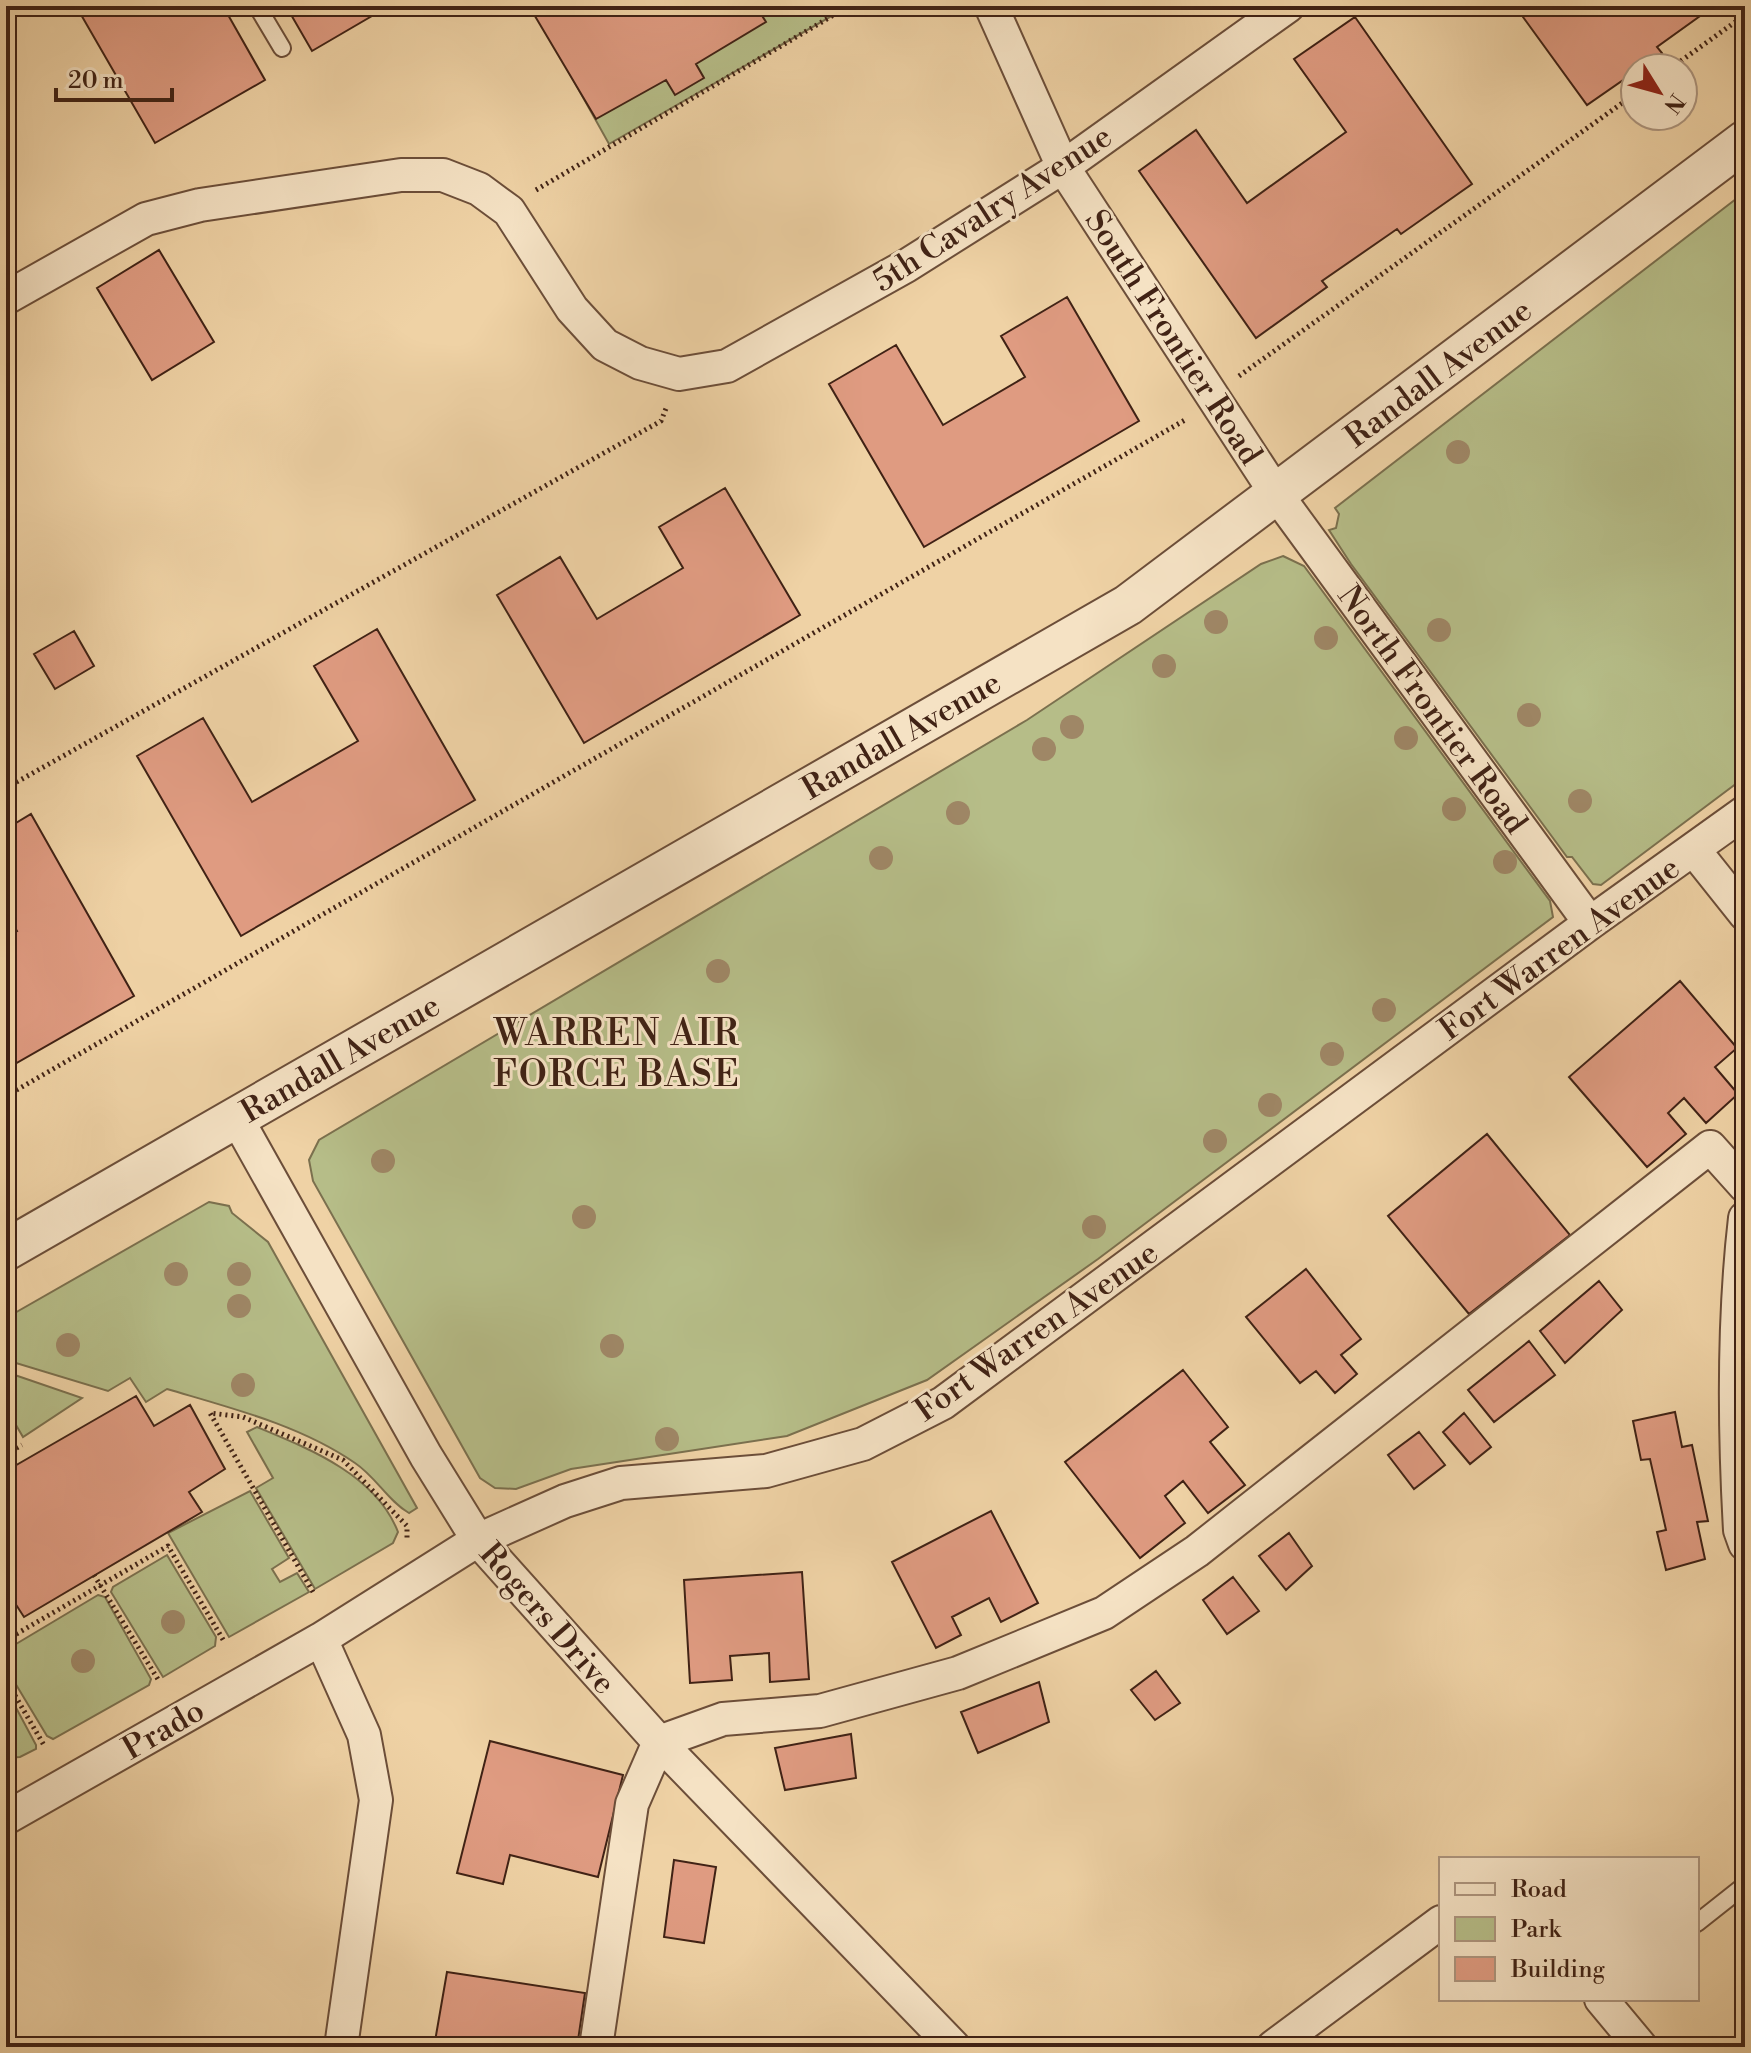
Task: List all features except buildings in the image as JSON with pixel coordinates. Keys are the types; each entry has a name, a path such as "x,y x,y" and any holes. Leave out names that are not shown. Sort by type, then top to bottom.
{"street":[{"name":"South Frontier Road","path":"991,6 1063,167 1277,495"},
{"name":"5th Cavalry Avenue","path":"679,374 727,366 906,266 1063,167 1288,6"},
{"name":"Randall Avenue","path":"6,1250 1128,605 1745,141"},
{"path":"6,298 146,219 200,205 401,175 443,175 479,189 509,211 572,309 605,345 640,363 679,374"},
{"name":"North Frontier Road","path":"1277,495 1590,923"},
{"name":"Fort Warren Avenue","path":"321,1639 478,1540 565,1501 621,1483 766,1471 863,1444 943,1403 1590,923 1745,812"},
{"path":"1694,850 1745,914"},
{"name":"Rogers Drive","path":"236,1117 426,1456 478,1540 659,1742 954,2047"},
{"path":"596,2047 632,1804 659,1742 723,1719 820,1711 958,1673 1104,1613 1197,1551 1710,1147 1745,1186"},
{"path":"1745,1218 1739,1264 1734,1413 1740,1530 1745,1544"},
{"path":"321,1639 364,1735 376,1800 341,2047"},
{"name":"Prado","path":"6,1818 321,1639"},
{"path":"1273,2047 1439,1923"},
{"path":"1603,2001 1641,2047"}],"lane":[{"path":"257,6 282,48"},
{"path":"1699,1921 1745,1885"}],"path":[{"path":"532,193 849,6"},
{"path":"1693,52 1745,15"},
{"path":"6,1096 1216,402 1242,373 1619,105"},
{"path":"6,788 661,421 679,374"},
{"path":"313,1592 210,1413 243,1417 343,1460 407,1526 407,1539"},
{"path":"6,1454 22,1445"},
{"path":"6,1640 168,1546 225,1643"},
{"path":"94,1575 159,1681"},
{"path":"6,1680 45,1747"}],"green space":[{"path":"532,6 849,6 609,144"},
{"path":"1745,192 1745,777 1601,885 1593,884 1572,857 1567,857 1329,530 1336,528 1339,514 1335,508"},
{"path":"1283,556 1304,566 1550,901 1553,917 1098,1259 927,1380 787,1436 571,1469 516,1489 495,1488 480,1478 313,1181 309,1160 319,1140 1027,720 1261,564"},
{"path":"209,1202 229,1206 232,1213 268,1242 417,1508 409,1513 355,1463 334,1450 264,1419 167,1389 146,1402 130,1378 108,1391 6,1360 6,1318"},
{"path":"6,1372 82,1398 23,1437 6,1408"},
{"path":"257,1427 319,1455 358,1480 388,1512 398,1532 393,1543 315,1589 256,1488 273,1478 247,1432"},
{"path":"250,1491 289,1558 272,1569 280,1582 297,1573 309,1592 229,1637 168,1533"},
{"path":"167,1555 216,1637 215,1646 163,1677 111,1592 113,1587"},
{"path":"98,1595 105,1597 151,1679 149,1685 53,1739 47,1736 6,1668 6,1650"},
{"path":"6,1689 36,1745 36,1749 20,1757 6,1758"}],"district":[{"name":"WARREN AIR FORCE BASE","path":"617,1052"}]}
